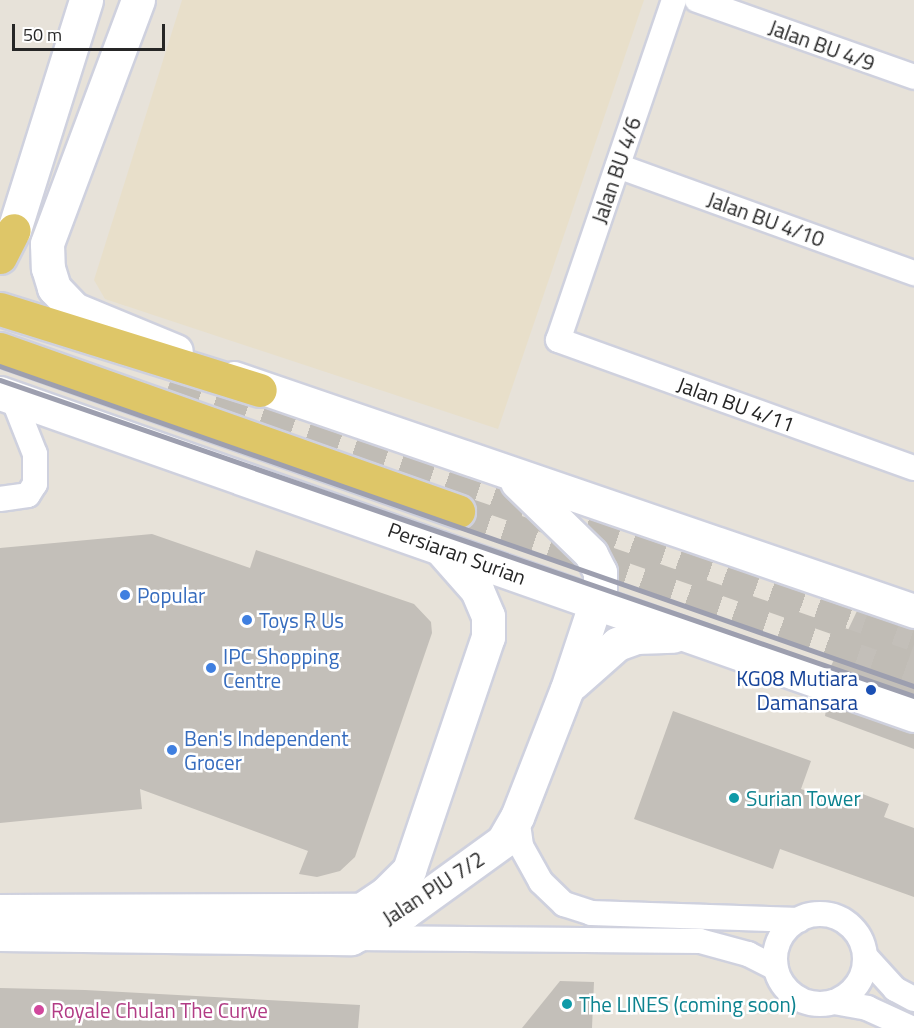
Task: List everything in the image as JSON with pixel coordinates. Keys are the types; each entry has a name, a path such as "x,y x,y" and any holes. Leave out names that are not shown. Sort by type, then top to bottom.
{"main road":[{"path":"0,310 260,390"},
{"path":"0,310 169,384"},
{"name":"Persiaran Surian","path":"0,349 458,511"}],"street":[{"path":"7,244 86,0"},
{"path":"138,0 47,244 54,288 74,309 260,390 914,611"},
{"name":"Jalan BU 4/6","path":"558,340 674,0"},
{"name":"Jalan BU 4/9","path":"697,0 914,77"},
{"name":"Jalan BU 4/10","path":"618,166 914,273"},
{"name":"Jalan BU 4/11","path":"558,340 914,468"},
{"path":"0,500 28,495 35,484 35,454 6,394"},
{"name":"Persiaran Surian","path":"6,394 914,715"},
{"name":"Jalan PJU 7/2","path":"0,934 351,938 405,912 478,862 503,840 517,817 567,689 597,604 600,572 591,554 509,475"},
{"name":"Jalan PJU 7/2","path":"0,911 361,910 386,893 409,870 488,637 488,616 477,590 438,545"},
{"path":"567,689 590,664 617,644 636,637 687,635"},
{"path":"517,817 521,846 542,882 573,907 612,915 799,920 813,915 842,920 861,942 865,956 895,989 914,999"},
{"path":"776,968 779,940 799,920"},
{"path":"351,938 700,941 748,954 776,968 791,994 819,1004 834,1002 867,1008 911,1028"},
{"path":"834,1002 858,984 865,956"}],"shaded area":[{"path":"182,0 644,0 498,429 105,299 94,280"}],"building":[{"name":"IPC Shopping Centre","path":"152,534 250,568 256,550 414,604 431,622 432,633 355,857 340,871 317,877 299,874 308,851 140,789 142,809 0,823 0,548"},
{"path":"857,611 914,629 914,695 831,666"},
{"path":"827,704 914,733 914,749 825,716"},
{"name":"Surian Tower","path":"673,711 811,761 801,789 855,808 860,793 889,804 884,817 914,828 914,897 780,849 773,869 634,819"},
{"name":"The LINES (coming soon)","path":"560,981 594,982 592,1028 522,1028"},
{"path":"0,988 85,990 360,1005 358,1028 0,1028"}],"tunnel":[{"path":"169,384 914,645"},
{"path":"458,511 914,669"}],"railway":[{"path":"0,366 914,686"},
{"path":"0,380 914,696"}],"place":[{"name":"Popular","path":"125,595"},
{"name":"Toys R Us","path":"247,620"},
{"name":"IPC Shopping Centre","path":"211,668"},
{"name":"KG08 Mutiara Damansara","path":"871,690"},
{"name":"Ben's Independent Grocer","path":"172,750"},
{"name":"Surian Tower","path":"734,798"},
{"name":"The LINES (coming soon)","path":"567,1004"},
{"name":"Royale Chulan The Curve","path":"39,1010"}]}
